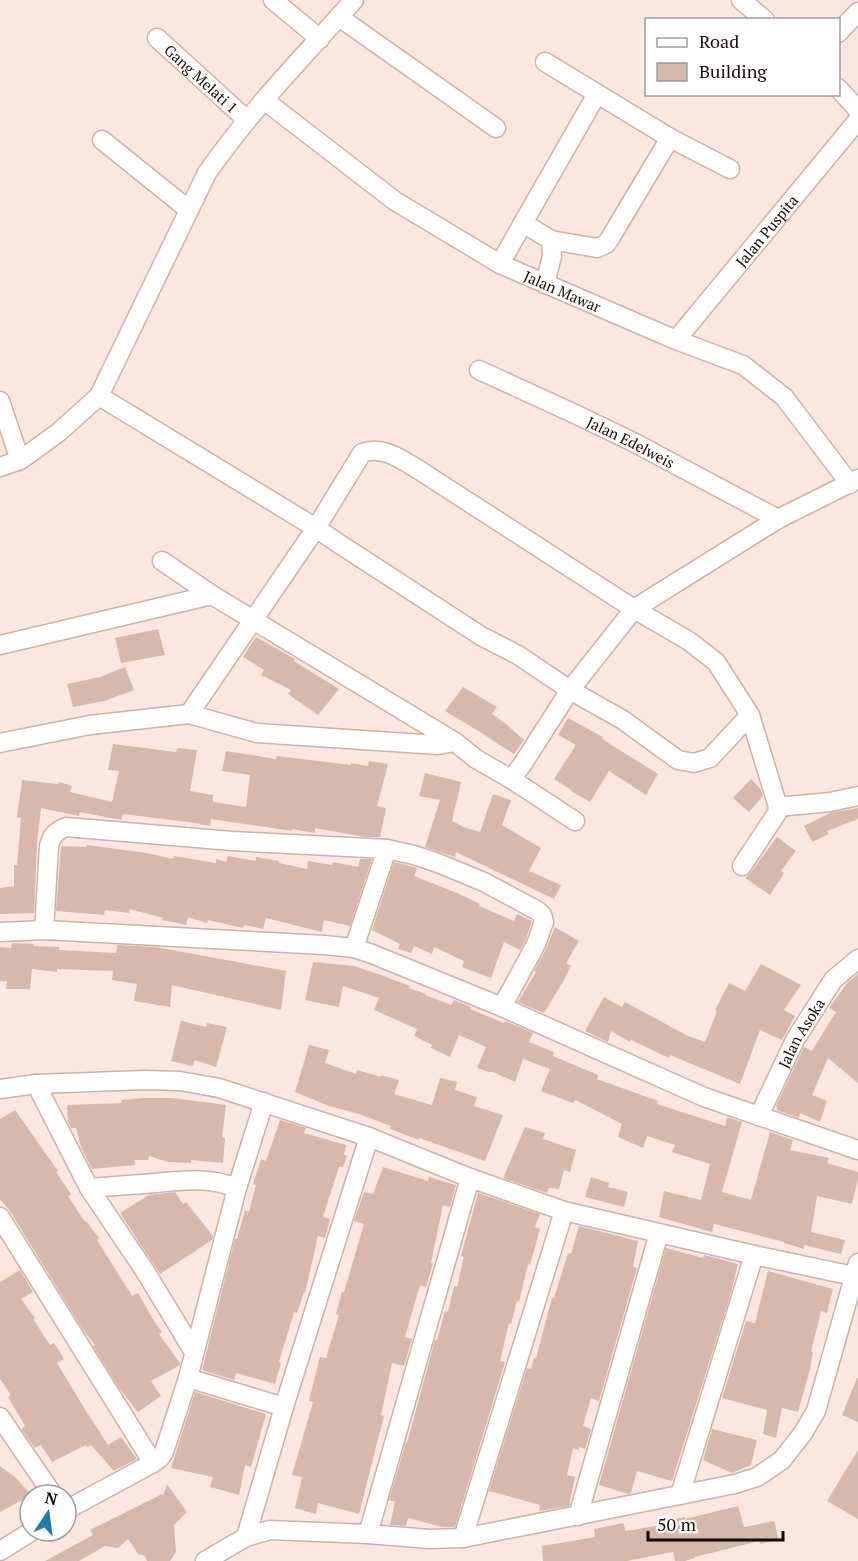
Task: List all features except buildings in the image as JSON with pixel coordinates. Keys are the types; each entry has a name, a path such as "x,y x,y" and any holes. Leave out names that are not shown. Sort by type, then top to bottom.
{"street":[{"path":"273,0 320,39"},
{"path":"0,467 20,460 59,432 99,396 207,173 228,142 354,0"},
{"path":"741,0 763,18"},
{"path":"840,31 858,12"},
{"path":"339,17 496,128"},
{"name":"Gang Melati 1","path":"157,38 247,120"},
{"path":"545,62 670,138 730,169"},
{"path":"840,90 858,110"},
{"path":"500,264 597,94"},
{"name":"Jalan Mawar","path":"264,100 395,201 500,264 676,340 743,365 784,397 854,481"},
{"name":"Jalan Puspita","path":"676,340 858,120"},
{"path":"523,223 551,240 597,248 606,244 670,138"},
{"path":"102,140 189,210"},
{"path":"545,284 552,256 551,240"},
{"name":"Jalan Edelweis","path":"479,370 633,442 778,519"},
{"path":"99,396 316,528 482,636 623,720 678,760 694,763 710,758 750,716"},
{"path":"0,401 20,460"},
{"path":"189,714 316,528 362,453 373,450 388,453 419,470 634,609 689,641 716,662 750,716 778,807 777,813 742,866"},
{"path":"511,779 570,690 634,609 778,519 854,481"},
{"path":"162,561 212,595 454,742 476,759 575,821"},
{"path":"0,645 212,595"},
{"path":"0,743 90,725 189,714 257,733 438,745 454,742"},
{"path":"778,807 831,802 858,796"},
{"path":"44,930 49,846 57,831 66,827 232,841 387,849 438,862 484,882 542,915 544,922 536,944 502,1007"},
{"path":"354,948 387,849"},
{"path":"0,932 44,930 354,948 502,1007 704,1097 858,1150"},
{"name":"Jalan Asoka","path":"759,1116 795,1040 833,980 858,959"},
{"path":"0,1089 36,1084 145,1080 180,1081 219,1088 369,1137 470,1178 564,1211 754,1256 857,1272 816,1411 803,1433 782,1460 757,1477 735,1484 463,1538 429,1539 270,1530 246,1537 205,1561"},
{"path":"36,1084 89,1188 145,1271 195,1352"},
{"path":"78,1504 153,1463 164,1452 188,1378 237,1188 264,1102"},
{"path":"246,1537 284,1407 369,1137"},
{"path":"368,1534 470,1178"},
{"path":"89,1188 180,1180 208,1180 237,1188"},
{"path":"463,1538 564,1211"},
{"path":"0,1217 153,1463"},
{"path":"578,1516 659,1233"},
{"path":"680,1495 754,1256"},
{"path":"188,1378 284,1407"},
{"path":"0,1417 45,1483"},
{"path":"0,1551 18,1540"}]}
